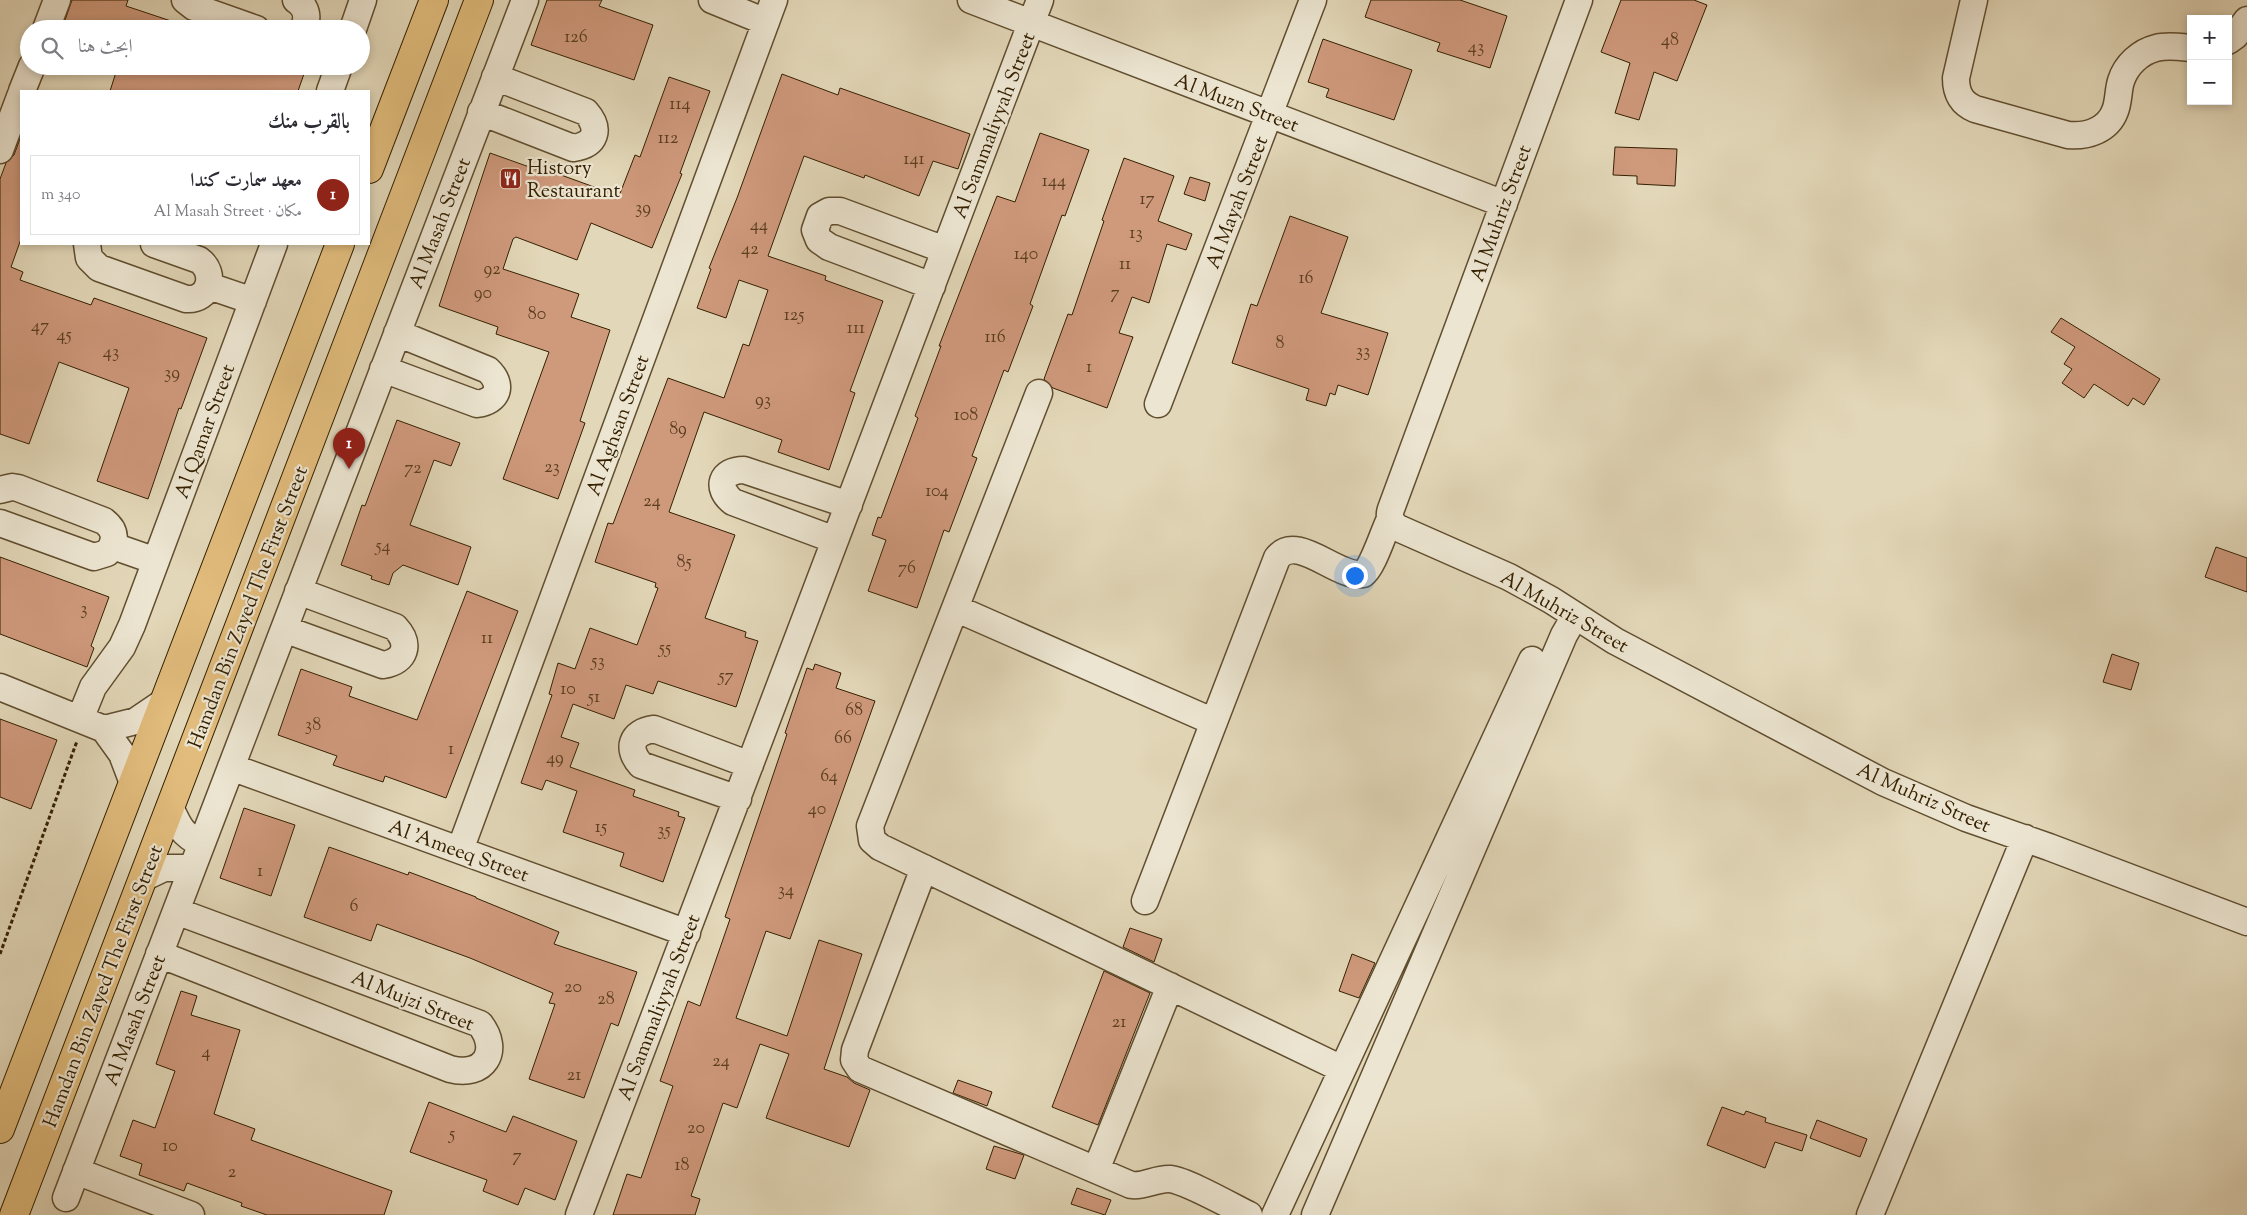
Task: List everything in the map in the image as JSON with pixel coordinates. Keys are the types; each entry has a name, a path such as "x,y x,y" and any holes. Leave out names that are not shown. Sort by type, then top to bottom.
{"main road":[{"path":"370,166 434,0"},
{"name":"Hamdan Bin Zayed The First Street","path":"14,1215 479,0"},
{"path":"0,1129 340,245"}],"street":[{"path":"49,20 57,0"},
{"path":"185,0 194,7 231,20"},
{"path":"296,0 305,9 307,20"},
{"path":"356,20 363,0"},
{"name":"Al Masah Street","path":"66,1198 524,0"},
{"path":"712,0 770,11"},
{"name":"Al Muzn Street","path":"971,0 1036,12 1269,114 1504,204"},
{"name":"Al Mayah Street","path":"1158,404 1313,0"},
{"name":"Al Muhriz Street","path":"1579,0 1391,509 1390,519 1398,528 1510,577 1615,641 1883,782 1966,818 2025,838 2247,922"},
{"path":"1974,0 1956,78 1956,87 1963,101 1975,109 2068,135 2077,136 2095,132 2110,119 2115,111 2125,71 2140,56 2163,47 2187,48"},
{"name":"Al Aghsan Street","path":"460,850 770,11"},
{"name":"Al Sammaliyyah Street","path":"579,1215 1036,12"},
{"path":"2232,38 2247,20"},
{"path":"23,90 29,75"},
{"path":"330,90 336,75"},
{"path":"481,112 573,148 584,147 592,140 595,130 593,120 586,112 495,77"},
{"path":"0,150 20,98"},
{"path":"932,286 829,247 819,240 815,230 820,216 829,211 840,211 945,250"},
{"path":"87,245 89,258 99,268 186,299 200,296 209,286 208,270 204,264 199,260 157,245"},
{"name":"Al Qamar Street","path":"80,719 93,687 122,647 132,626 274,245"},
{"path":"209,286 253,301"},
{"path":"383,370 477,404 486,403 495,396 498,386 495,377 488,370 397,333"},
{"path":"1039,393 869,831 875,844 1342,1069"},
{"path":"835,540 733,502 725,496 723,491 722,486 725,476 733,470 744,470 849,505"},
{"path":"0,490 12,487 18,488 104,521 113,531 113,546 107,553 101,556 90,557 0,523"},
{"path":"1145,901 1280,554 1289,549 1298,550 1353,574 1363,574 1370,567 1382,534 1390,519"},
{"path":"113,546 156,561"},
{"path":"284,628 383,665 394,663 402,656 405,646 403,635 395,628 298,591"},
{"path":"955,608 1214,722"},
{"path":"1315,1215 1564,635 1575,616"},
{"path":"1275,1215 1532,660"},
{"path":"0,687 104,729 122,754 133,783"},
{"path":"104,729 136,721 164,702"},
{"path":"738,799 641,765 634,758 632,747 635,737 644,730 654,729 750,765"},
{"name":"Al 'Ameeq Street","path":"231,767 687,933"},
{"path":"170,807 180,829 189,838 201,844"},
{"path":"1870,1215 2025,838"},
{"path":"143,878 164,868 192,868"},
{"path":"924,868 855,1050 854,1060 856,1065 865,1072 1132,1185 1144,1185 1158,1180 1176,1180 1249,1215"},
{"name":"Al Mujzi Street","path":"159,954 450,1069 463,1072 476,1069 486,1060 490,1047 488,1034 480,1024 176,911"},
{"path":"1096,1170 1170,986"},
{"path":"76,1172 191,1215"}],"building":[{"path":"72,0 128,0 126,6 168,20 65,20"},
{"path":"547,0 602,0 599,6 653,25 634,80 531,45"},
{"path":"1371,0 1460,0 1507,16 1490,68 1437,51 1440,43 1365,17"},
{"path":"1621,0 1694,0 1707,5 1677,81 1654,72 1639,120 1615,113 1630,63 1601,52"},
{"path":"1323,39 1412,70 1394,120 1326,97 1329,89 1308,82"},
{"path":"782,74 838,95 840,88 970,134 958,169 933,161 919,196 865,175 864,178 804,156 768,256 826,276 825,280 883,301 850,391 855,393 829,470 778,452 782,440 704,412 669,512 735,535 705,618 746,632 745,637 758,641 736,707 658,681 653,694 626,685 614,719 573,704 561,737 579,743 570,767 635,790 633,796 679,812 678,816 685,818 663,882 620,866 624,853 563,832 577,791 546,780 542,790 521,783 552,695 549,694 558,663 575,669 590,628 637,645 658,588 655,587 656,583 595,562 608,523 613,524 668,378 724,398 743,344 749,346 768,290 739,280 726,318 697,308 711,269 709,268 737,198"},
{"path":"115,75 304,75 298,90 110,90"},
{"path":"669,77 710,91 680,173 682,174 652,248 591,223 577,260 516,237 513,239 503,269 579,294 571,317 610,330 580,421 585,423 558,499 503,479 549,352 496,334 498,327 439,306 490,153 549,174 550,171 619,196 635,155 640,157"},
{"path":"1040,133 1089,150 1065,216 1062,215 1030,304 1033,306 1008,372 1004,370 972,456 977,458 949,532 944,530 917,608 868,591 886,540 872,535 878,517 881,518 918,418 915,416 941,346 939,346 997,196 1015,202"},
{"path":"20,139 20,242 11,267 23,272 20,280 91,305 94,298 207,338 181,409 179,408 148,499 97,481 129,388 59,362 29,444 0,434 0,179 6,163 14,155"},
{"path":"1615,147 1677,149 1675,186 1637,184 1637,176 1613,175"},
{"path":"1124,158 1174,176 1158,221 1192,234 1186,250 1167,244 1149,303 1132,297 1119,333 1133,337 1107,408 1053,388 1044,379 1068,314 1072,315"},
{"path":"1190,177 1210,183 1205,201 1184,194"},
{"path":"1290,216 1348,237 1321,313 1388,333 1368,395 1338,385 1335,395 1330,393 1326,406 1306,400 1309,389 1232,363 1251,304 1257,306"},
{"path":"2061,318 2160,379 2144,405 2133,398 2128,406 2094,384 2084,398 2062,383 2072,369 2064,364 2075,347 2051,332"},
{"path":"397,420 460,443 451,466 434,460 410,525 471,547 458,585 403,565 393,573 389,585 371,579 372,576 341,565 362,505 365,506"},
{"path":"2216,547 2247,558 2247,592 2205,577"},
{"path":"0,557 109,597 91,646 94,648 87,667 0,634"},
{"path":"467,591 518,611 446,798 385,776 383,782 333,765 337,756 278,735 301,669 352,687 349,696 417,720"},
{"path":"2112,654 2139,663 2131,690 2103,682"},
{"path":"815,664 841,673 836,688 875,701 790,939 766,931 736,1018 787,1036 819,940 862,954 824,1069 847,1077 854,1083 870,1090 849,1147 766,1118 789,1054 760,1044 737,1108 723,1103 691,1196 700,1199 695,1215 613,1215 627,1174 641,1178 673,1086 660,1081 688,1001 700,1006 730,919 725,917 787,734 785,733 807,668 813,670"},
{"path":"0,719 57,740 31,809 0,797"},
{"path":"244,808 295,825 271,896 220,878"},
{"path":"329,847 408,875 409,872 476,897 559,932 554,944 637,972 618,1026 611,1023 584,1098 529,1079 555,1004 549,1003 553,993 470,958 377,924 371,941 304,917"},
{"path":"1130,928 1162,939 1154,962 1123,947"},
{"path":"1352,954 1375,963 1359,998 1339,991"},
{"path":"1104,971 1150,993 1098,1125 1052,1107"},
{"path":"181,991 197,996 191,1015 240,1030 214,1114 255,1129 251,1140 392,1191 384,1215 267,1215 241,1206 242,1203 187,1183 184,1191 139,1175 142,1164 120,1156 133,1120 155,1128 175,1071 156,1064"},
{"path":"958,1080 992,1092 987,1106 953,1093"},
{"path":"429,1102 506,1132 513,1116 577,1141 555,1200 525,1188 518,1205 483,1191 487,1180 410,1152"},
{"path":"1722,1107 1744,1115 1746,1111 1766,1118 1765,1122 1807,1135 1802,1151 1775,1142 1765,1168 1707,1145"},
{"path":"1817,1120 1867,1139 1860,1157 1810,1138"},
{"path":"994,1146 1024,1155 1015,1179 986,1169"},
{"path":"1077,1188 1111,1200 1105,1215 1071,1204"}],"place":[{"name":"History Restaurant","path":"511,178"},
{"name":"معهد سمارت كندا","path":"349,469"}]}
